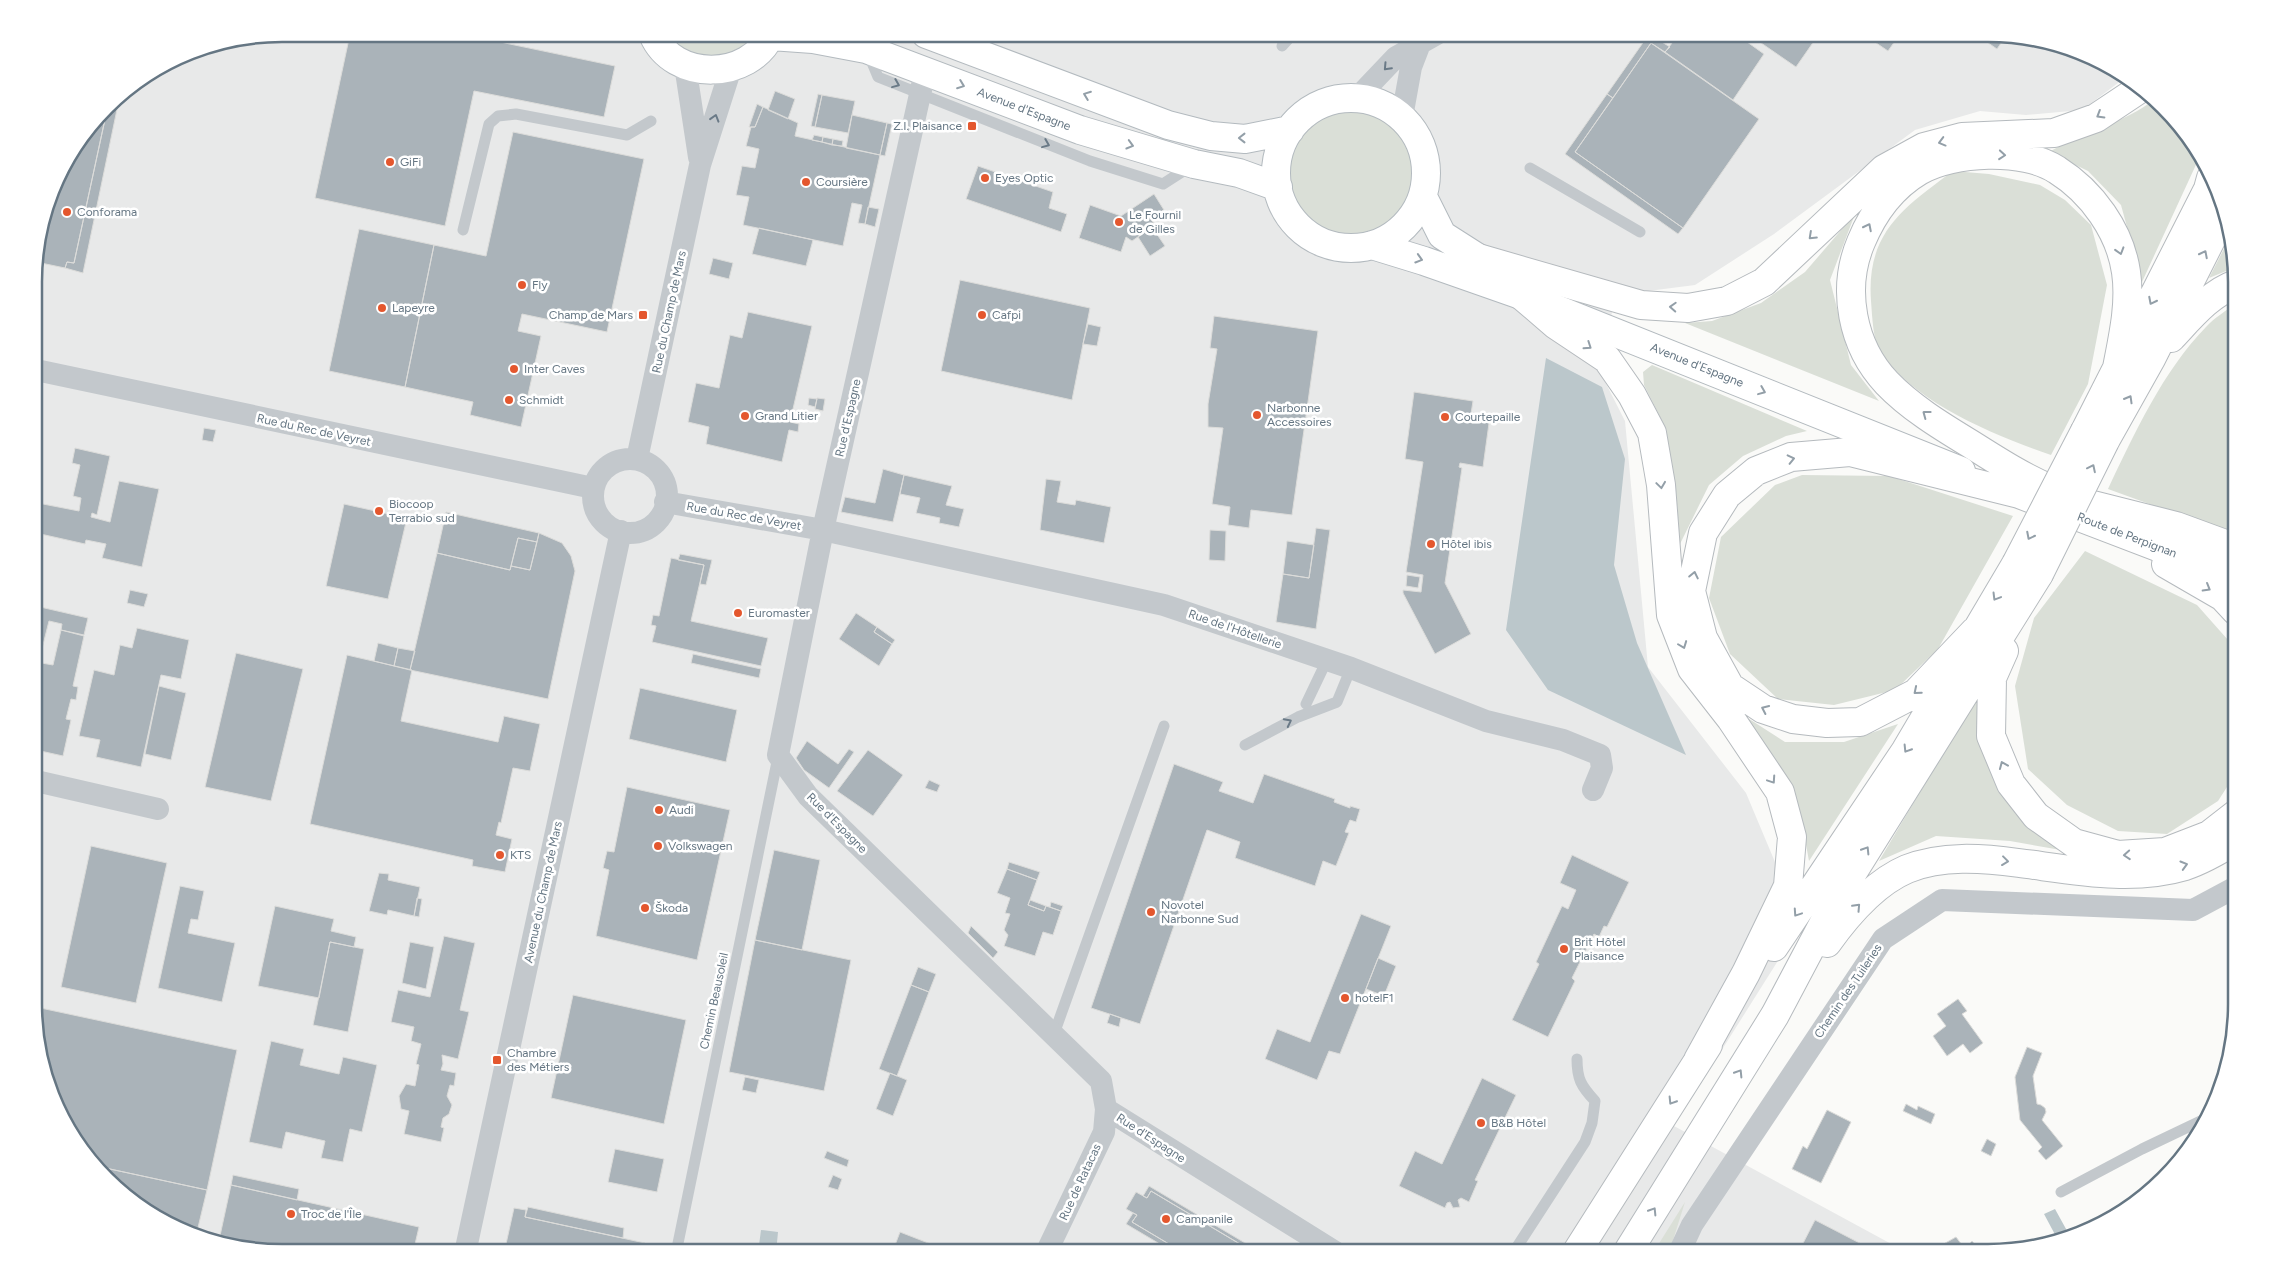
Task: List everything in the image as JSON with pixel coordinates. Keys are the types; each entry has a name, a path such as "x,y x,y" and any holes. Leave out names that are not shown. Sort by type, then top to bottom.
{"main road":[{"path":"656,42 669,56 685,65 707,71 731,68 754,56 765,42"},
{"name":"Avenue d'Espagne","path":"832,42 866,49 922,83 1194,164 1239,173 1278,187"},
{"path":"947,42 1168,125 1211,136 1245,139 1290,130"},
{"path":"1478,258 1641,305 1688,308 1727,302 1764,282 1884,169 1924,147 1962,137 2054,134 2096,118 2134,92"},
{"path":"1357,98 1380,104 1402,117 1416,135 1424,154 1426,179 1423,197 1412,217 1396,234 1372,245 1342,248 1324,243 1303,230 1292,219 1284,206 1278,187 1277,162 1282,145 1290,130 1313,108 1332,100 1357,98"},
{"path":"2022,486 1886,382 1870,360 1857,335 1851,308 1851,279 1856,253 1867,227 1880,206 1898,188 1920,171 1944,161 1970,155 2002,154 2030,160 2056,169 2086,193 2112,228 2126,272 2126,310 2116,373"},
{"path":"1775,1015 1838,896 2027,569 2095,436 2116,373 2208,189"},
{"name":"Avenue d'Espagne","path":"1423,197 1442,235 1478,258 2022,486"},
{"path":"2151,360 2220,223"},
{"name":"Avenue d'Espagne","path":"1372,245 1521,295 2022,486"},
{"path":"2095,436 2151,360 2197,311 2228,286"},
{"path":"1521,295 1556,325 1607,359 1632,395 1652,434 1661,485 1671,615 1692,669 1731,719 1780,792 1792,837 1788,886 1746,973 1698,1060"},
{"path":"2022,486 1850,452 1791,457 1756,471 1726,494 1703,533 1691,591 1703,638 1730,687 1763,709 1793,719 1827,723 1860,722 1916,694 1975,631 2027,569"},
{"name":"Route de Perpignan","path":"2022,486 2091,513 2228,560"},
{"path":"2091,513 2176,526 2228,545"},
{"path":"2091,513 2223,597 2228,602"},
{"name":"Route de Perpignan","path":"2091,513 2228,573"},
{"path":"2027,569 1992,678 1991,736 2011,784 2036,816 2074,843 2118,855 2166,852 2208,835 2228,820"},
{"path":"1582,1244 1698,1060 1906,750 1975,631"},
{"path":"1633,1244 1775,1015 1838,927 1863,900 1905,870 1927,862 1965,859 1994,860 2099,873 2154,872 2185,866 2211,855 2228,845"}],"street":[{"path":"1357,98 1396,57 1422,42"},
{"path":"1402,117 1411,67 1427,42"},
{"name":"Rue du Champ de Mars","path":"685,65 700,165"},
{"name":"Rue du Champ de Mars","path":"637,459 700,165 731,68"},
{"name":"Rue d'Espagne","path":"922,83 823,530 778,755 808,796 1054,1034 1100,1081 1106,1109 1210,1176 1322,1244"},
{"name":"Rue du Rec de Veyret","path":"42,371 594,488"},
{"path":"623,459 637,459 657,470 664,482 665,502 662,514 653,525 641,532 621,532 607,525 600,518 593,502 594,488 600,474 608,466 623,459"},
{"name":"Rue du Rec de Veyret","path":"665,502 823,530"},
{"name":"Rue de l'Hôtellerie","path":"823,530 1164,605 1351,668 1486,721 1563,740 1600,755 1602,768 1593,790"},
{"name":"Avenue du Champ de Mars","path":"467,1244 621,532"},
{"path":"42,782 158,809"},
{"name":"Chemin des Tuileries","path":"1683,1244 1692,1225 1883,939 1942,900 2193,910 2228,891"},
{"name":"Rue de Ratacas","path":"1050,1244 1104,1132 1106,1109"}],"lane":[{"path":"1282,46 1286,42"},
{"path":"463,230 489,124 498,116 516,114 627,135 651,121"},
{"path":"1530,168 1640,232"},
{"path":"1306,704 1327,660"},
{"path":"1245,745 1298,717 1337,702 1351,668"},
{"path":"1054,1034 1164,726"},
{"name":"Chemin Beausoleil","path":"678,1244 778,755"},
{"path":"1519,1244 1585,1142 1592,1123 1595,1101 1585,1090 1577,1076 1578,1060"},
{"path":"2061,1192 2142,1149 2195,1124"}],"shaded area":[{"path":"283,42 1987,42 2034,47 2064,55 2093,67 2119,82 2082,110 2026,115 1980,111 1915,130 1774,234 1695,285 1617,295 1597,366 1625,421 1648,667 1746,793 1801,924 1674,1126 1891,1244 267,1244 236,1240 206,1232 177,1220 149,1204 124,1185 102,1163 83,1138 67,1110 55,1081 47,1051 43,1020 42,283 47,236 55,206 67,177 83,149 102,124 124,102 149,83 177,67 206,55 236,47"},
{"path":"675,42 747,42 723,56 711,57 688,51"},
{"path":"2148,104 2168,124 2187,149 2196,165 2142,282 2121,205 2088,171 2049,152 2130,115"},
{"path":"1351,112 1375,116 1395,130 1409,150 1413,174 1409,198 1395,218 1375,232 1351,236 1327,232 1307,218 1293,198 1289,174 1293,150 1307,130 1327,116"},
{"path":"1953,171 1989,174 2040,185 2065,200 2091,225 2107,285 2088,384 2051,455 1980,427 1932,401 1893,368 1877,345 1872,319 1871,277 1875,257 1882,240 1891,224 1904,210"},
{"path":"1855,214 1830,280 1851,365 1879,401 1685,323 1712,321 1761,303 1805,272"},
{"path":"2224,248 2227,271 2209,278"},
{"path":"2228,309 2228,530 2199,522 2108,489 2128,447 2163,383 2191,344 2216,318"},
{"path":"1546,358 1602,387 1625,459 1614,565 1637,643 1686,755 1548,690 1506,630"},
{"path":"1652,365 1807,431 1786,436 1743,456 1709,485 1680,544 1676,491 1666,429 1644,385 1643,372"},
{"path":"1802,475 1889,476 2013,516 1938,649 1895,690 1834,705 1778,699 1730,654 1709,598 1721,537 1775,485"},
{"path":"2085,551 2197,605 2228,640 2228,785 2218,801 2167,834 2118,831 2067,805 2028,769 2015,686 2034,618"},
{"path":"1977,696 1982,728 2078,853 2010,841 1936,836 1879,861"},
{"path":"1743,715 1785,742 1844,742 1898,724 1809,861 1799,807 1777,762"},
{"path":"1685,1202 1672,1244 1659,1244"},
{"path":"2055,1209 2067,1231 2055,1234 2044,1214"},
{"path":"761,1230 778,1232 777,1244 759,1244"}],"building":[{"name":"GiFi","path":"348,42 500,42 615,66 604,117 474,91 445,226 315,198"},
{"path":"1643,42 1662,42 1670,47 1665,52 1651,43 1613,98 1607,94"},
{"path":"1673,42 1747,42 1764,54 1733,100 1665,52"},
{"path":"1760,42 1813,42 1796,67"},
{"path":"1875,42 1894,42 1888,51"},
{"path":"1987,42 2001,43 1997,49"},
{"path":"1651,43 1759,119 1683,228 1575,152"},
{"path":"775,91 795,99 788,119 768,110"},
{"path":"818,94 822,95 815,127 811,126"},
{"path":"1607,94 1613,98 1575,152 1683,228 1678,234 1565,154"},
{"path":"822,95 855,101 848,133 815,127"},
{"path":"757,104 763,107 755,127 749,127"},
{"name":"Coursière","path":"763,107 798,123 795,136 880,155 865,224 858,223 862,205 852,203 843,246 743,225 749,197 736,195 742,166 755,168 759,149 746,146 751,127 755,127"},
{"path":"117,109 83,273 65,268 67,262 74,263 105,121"},
{"path":"852,115 887,123 880,155 846,148"},
{"name":"Conforama","path":"105,121 74,263 67,262 65,268 43,264 47,236 55,206 67,177 83,149"},
{"path":"887,123 892,124 885,156 880,155"},
{"name":"Fly","path":"513,132 644,159 607,332 522,314 518,331 541,336 521,427 470,415 473,402 405,387 434,245 486,256"},
{"path":"814,135 823,137 822,142 812,140"},
{"path":"823,137 833,139 832,145 822,142"},
{"path":"833,139 843,141 842,146 832,145"},
{"path":"978,166 1053,192 1049,208 1067,214 1061,232 966,199"},
{"name":"Le Fournil de Gilles","path":"1154,194 1164,210 1150,218 1155,225 1132,241 1126,237 1121,252 1079,238 1090,205 1121,216"},
{"path":"868,207 879,209 875,227 865,224"},
{"path":"1152,227 1165,246 1150,256 1138,237"},
{"path":"759,228 813,240 806,266 752,254"},
{"name":"Lapeyre","path":"359,229 434,245 405,387 329,371"},
{"path":"713,258 733,263 729,279 709,274"},
{"path":"960,280 1090,308 1072,400 941,371"},
{"path":"748,312 812,326 790,422 799,424 798,432 789,430 782,462 706,444 709,427 688,422 696,383 719,388 730,335 742,338"},
{"name":"Narbonne Accessoires","path":"1214,316 1318,331 1292,515 1251,510 1249,528 1228,525 1230,507 1212,504 1223,428 1208,427 1208,404 1217,349 1210,348"},
{"path":"1088,324 1101,327 1097,346 1083,344"},
{"name":"Hôtel ibis","path":"1414,392 1473,401 1471,414 1490,416 1483,467 1460,463 1459,467 1462,468 1445,583 1471,634 1435,654 1403,593 1403,590 1421,592 1423,575 1406,572 1423,462 1405,459"},
{"path":"809,398 817,399 815,407 808,405"},
{"path":"817,398 825,399 823,411 815,409"},
{"path":"204,428 216,430 213,442 202,440"},
{"path":"75,448 110,456 97,515 92,513 91,517 110,522 119,481 159,489 142,567 102,558 106,544 86,540 85,544 42,534 42,504 79,511 81,498 73,496 80,465 72,463"},
{"path":"883,469 904,475 893,522 841,512 845,497 875,503"},
{"path":"904,475 952,486 946,505 964,509 959,527 939,523 940,518 916,513 920,498 900,494"},
{"path":"1046,479 1061,481 1057,502 1075,505 1076,500 1111,507 1104,543 1040,530"},
{"path":"344,504 407,518 388,599 326,586"},
{"path":"446,512 539,533 537,542 518,538 510,570 437,553"},
{"path":"1316,528 1330,530 1316,629 1276,622 1283,574 1309,578"},
{"path":"1210,530 1226,531 1225,561 1209,560"},
{"path":"539,533 562,543 571,556 575,571 548,699 410,670 437,553 510,570 511,566 530,570"},
{"path":"518,538 537,542 530,570 511,566"},
{"path":"1287,541 1314,545 1309,578 1283,574"},
{"path":"680,554 712,560 706,585 700,584 704,565 678,560"},
{"path":"671,558 704,565 691,621 768,638 761,666 652,642 656,626 651,625 653,615 659,616"},
{"path":"1407,575 1420,577 1418,588 1406,586"},
{"path":"130,590 148,594 144,607 127,603"},
{"path":"42,607 88,618 84,635 61,630 62,624 49,621 42,649"},
{"path":"856,613 877,627 874,632 892,644 879,666 839,639"},
{"path":"877,627 895,640 892,644 874,632"},
{"path":"137,628 189,640 181,679 161,675 141,767 96,757 100,740 79,736 94,670 114,675 120,645 132,648"},
{"path":"61,630 84,636 73,686 78,687 76,700 71,699 66,719 71,720 63,756 42,751 42,663 53,665"},
{"path":"378,643 398,648 394,666 374,661"},
{"path":"398,648 415,651 410,670 394,666"},
{"path":"236,653 303,669 271,801 205,787"},
{"path":"693,654 761,669 759,678 691,663"},
{"path":"347,655 412,670 401,721 498,742 504,716 540,724 530,771 513,768 501,823 499,822 496,835 512,839 505,872 472,866 473,860 310,824"},
{"path":"159,686 186,693 171,760 145,754"},
{"path":"640,688 737,710 726,762 629,739"},
{"path":"807,741 838,764 849,749 854,752 829,788 804,770 796,758"},
{"path":"868,750 903,775 873,816 837,791"},
{"name":"Novotel Narbonne Sud","path":"1174,764 1223,782 1219,791 1253,803 1264,774 1335,799 1334,802 1350,808 1350,806 1360,809 1356,822 1350,820 1345,832 1349,833 1336,866 1323,861 1315,886 1235,858 1240,842 1207,830 1140,1024 1091,1008"},
{"path":"929,780 940,785 937,792 925,788"},
{"path":"627,787 730,810 697,960 596,936 609,870 603,868 607,851 614,852"},
{"path":"91,846 167,863 136,1003 61,987"},
{"path":"774,850 820,860 802,950 755,940"},
{"name":"Brit Hôtel Plaisance","path":"1572,855 1629,882 1607,927 1604,926 1599,937 1594,934 1572,978 1575,981 1548,1037 1512,1020 1539,964 1536,962 1562,906 1568,909 1576,890 1560,883"},
{"path":"1009,862 1040,872 1037,880 1007,869"},
{"path":"1007,869 1037,880 1028,905 1044,911 1046,906 1061,911 1053,935 1043,932 1035,956 1004,946 1008,935 1004,930 1010,914 1005,913 1010,898 997,893"},
{"path":"379,873 389,874 388,880 420,887 414,916 388,910 387,915 369,911"},
{"path":"180,886 204,891 198,920 191,919 188,933 235,943 222,1002 158,988"},
{"path":"417,898 422,899 419,917 414,916"},
{"path":"1030,900 1046,906 1044,911 1028,905"},
{"path":"1051,902 1063,906 1061,911 1050,907"},
{"path":"275,906 334,919 331,931 356,937 354,947 330,942 319,998 258,986"},
{"name":"hotelF1","path":"1361,914 1391,926 1340,1054 1329,1051 1317,1080 1265,1059 1277,1029 1310,1042"},
{"path":"971,926 998,952 993,958 968,933"},
{"path":"444,936 475,943 460,1010 469,1012 458,1059 442,1055 443,1064 441,1070 456,1073 454,1086 450,1085 447,1096 452,1105 449,1114 443,1118 441,1127 444,1128 441,1142 404,1134 409,1111 401,1109 399,1096 406,1084 415,1086 419,1065 416,1064 421,1044 411,1041 414,1027 391,1022 398,990 430,997"},
{"path":"755,940 851,960 824,1091 729,1072"},
{"path":"330,942 364,949 348,1032 313,1025"},
{"path":"410,942 434,947 426,989 402,983"},
{"path":"1378,958 1396,966 1384,996 1366,989"},
{"path":"918,967 936,974 929,992 911,985"},
{"path":"911,985 929,992 897,1076 879,1069"},
{"path":"573,995 686,1020 664,1124 551,1098"},
{"path":"1958,999 1967,1011 1962,1014 1983,1043 1970,1053 1963,1044 1947,1056 1933,1036 1946,1026 1937,1014"},
{"path":"42,1008 237,1050 207,1190 107,1168 102,1163 83,1138 67,1110 55,1081 47,1051"},
{"path":"1110,1014 1121,1018 1119,1027 1107,1023"},
{"path":"271,1041 304,1049 300,1065 339,1074 343,1057 377,1065 362,1132 350,1129 343,1162 321,1158 325,1141 286,1132 282,1149 249,1142"},
{"path":"2027,1047 2042,1053 2033,1076 2037,1104 2045,1108 2046,1112 2042,1120 2063,1146 2046,1160 2038,1151 2042,1147 2020,1120 2015,1077"},
{"path":"890,1073 907,1080 893,1116 876,1109"},
{"path":"745,1077 759,1080 756,1093 742,1090"},
{"name":"B&B Hôtel","path":"1482,1078 1516,1095 1475,1180 1478,1181 1469,1202 1461,1198 1458,1200 1460,1207 1453,1208 1450,1202 1447,1203 1445,1208 1399,1186 1415,1151 1442,1164"},
{"path":"1906,1104 1917,1110 1918,1106 1935,1114 1931,1124 1903,1111"},
{"path":"1827,1110 1851,1122 1821,1183 1792,1169 1803,1146 1807,1149"},
{"path":"1987,1139 1996,1144 1991,1156 1981,1151"},
{"path":"615,1149 664,1159 657,1192 608,1182"},
{"path":"827,1151 849,1160 847,1167 824,1158"},
{"path":"107,1168 207,1190 198,1229 177,1220 149,1204 124,1185"},
{"path":"233,1175 299,1189 297,1200 231,1185"},
{"path":"833,1175 842,1179 838,1190 828,1187"},
{"name":"Troc de l'Île","path":"231,1185 419,1227 415,1244 267,1244 220,1236"},
{"path":"1149,1186 1247,1244 1240,1244 1151,1191 1147,1198 1143,1196"},
{"name":"Campanile","path":"1151,1191 1240,1244 1169,1244 1132,1222 1137,1215 1126,1209 1136,1192 1147,1198"},
{"path":"528,1207 624,1228 623,1238 525,1217"},
{"path":"514,1208 526,1210 525,1217 645,1243 645,1244 506,1244"},
{"path":"1133,1213 1137,1215 1132,1222 1169,1244 1160,1244 1126,1224"},
{"path":"1815,1220 1862,1244 1803,1244"},
{"path":"900,1232 931,1244 895,1244"},
{"path":"1956,1237 1961,1244 1944,1244"}],"place":[{"name":"Z.I. Plaisance","path":"972,126"},
{"name":"GiFi","path":"390,162"},
{"name":"Eyes Optic","path":"985,178"},
{"name":"Coursière","path":"806,182"},
{"name":"Conforama","path":"67,212"},
{"name":"Le Fournil de Gilles","path":"1119,222"},
{"name":"Fly","path":"522,285"},
{"name":"Lapeyre","path":"382,308"},
{"name":"Champ de Mars","path":"643,315"},
{"name":"Cafpi","path":"982,315"},
{"name":"Inter Caves","path":"514,369"},
{"name":"Schmidt","path":"509,400"},
{"name":"Narbonne Accessoires","path":"1257,415"},
{"name":"Grand Litier","path":"745,416"},
{"name":"Courtepaille","path":"1445,417"},
{"name":"Biocoop Terrabio sud","path":"379,511"},
{"name":"Hôtel ibis","path":"1431,544"},
{"name":"Euromaster","path":"738,613"},
{"name":"Audi","path":"659,810"},
{"name":"Volkswagen","path":"658,846"},
{"name":"KTS","path":"500,855"},
{"name":"Škoda","path":"645,908"},
{"name":"Novotel Narbonne Sud","path":"1151,912"},
{"name":"Brit Hôtel Plaisance","path":"1564,949"},
{"name":"hotelF1","path":"1345,998"},
{"name":"Chambre des Métiers","path":"497,1060"},
{"name":"B&B Hôtel","path":"1481,1123"},
{"name":"Troc de l'Île","path":"291,1214"},
{"name":"Campanile","path":"1166,1219"}]}
